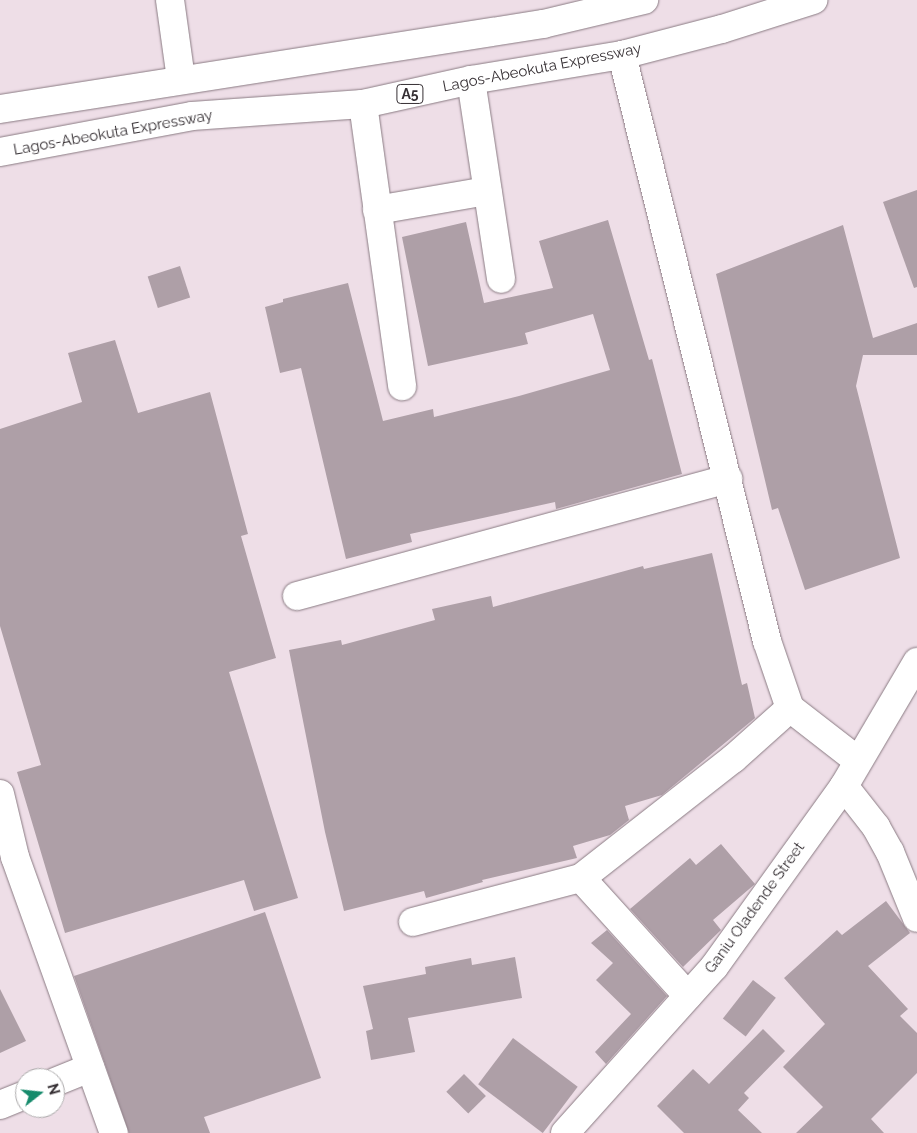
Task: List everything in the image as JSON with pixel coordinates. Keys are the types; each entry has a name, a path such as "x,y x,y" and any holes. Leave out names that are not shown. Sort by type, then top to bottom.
{"main road":[{"path":"170,0 181,79"},
{"path":"0,108 543,24 644,0"},
{"name":"Lagos-Abeokuta Expressway","path":"0,152 192,116 364,104 471,80 622,55 722,29 813,0"},
{"path":"622,55 767,641 790,708 857,760"},
{"path":"471,80 500,279"},
{"path":"364,104 402,386"},
{"path":"377,210 487,191"},
{"path":"297,596 728,479"},
{"name":"Ganiu Oladende Street","path":"565,1133 714,967 844,786 857,760 917,662"},
{"path":"413,922 581,878 733,759 790,708"},
{"path":"844,786 876,827 890,852 917,918"},
{"path":"0,794 15,857 114,1133"},
{"path":"581,878 688,996"},
{"path":"65,1078 90,1068"},
{"path":"0,1105 15,1098"}],"building":[{"path":"917,190 917,287 914,288 883,202"},
{"path":"608,220 649,360 652,359 682,474 556,509 555,502 410,534 412,542 346,559 301,368 280,373 265,307 283,302 283,299 348,283 383,421 433,409 434,417 519,396 610,370 593,314 525,333 528,344 428,366 402,237 466,222 484,303 553,288 539,241"},
{"path":"843,225 873,338 917,323 917,355 863,355 856,386 900,558 805,590 778,508 772,510 716,274"},
{"path":"180,266 190,297 158,308 148,277"},
{"path":"115,340 138,413 210,392 248,534 241,536 276,658 229,672 298,898 254,911 244,880 65,933 17,772 41,765 0,626 0,429 82,402 68,353"},
{"path":"712,553 742,685 747,683 755,718 662,795 625,806 629,820 610,835 573,846 577,858 482,880 483,882 426,898 424,891 344,911 325,832 289,650 341,640 342,645 435,620 432,609 491,596 493,607 643,566 644,569"},
{"path":"721,844 755,884 713,920 721,930 683,967 630,909 690,858 696,865"},
{"path":"886,901 910,933 868,966 908,1009 900,1016 917,1033 917,1073 871,1119 884,1133 796,1133 823,1107 783,1067 825,1024 784,978 837,930 842,935"},
{"path":"265,912 321,1078 204,1117 210,1133 129,1133 74,976"},
{"path":"607,930 667,996 606,1064 595,1052 631,1014 596,980 613,963 591,943"},
{"path":"515,957 522,998 408,1018 415,1052 371,1060 366,1031 373,1029 363,986 426,974 425,967 471,958 472,965"},
{"path":"753,980 776,998 746,1036 723,1019"},
{"path":"0,989 26,1041 0,1053"},
{"path":"763,1029 785,1051 744,1093 749,1098 738,1110 762,1133 684,1133 657,1106 693,1069 709,1084"},
{"path":"513,1038 578,1087 543,1133 478,1084"},
{"path":"464,1074 486,1096 468,1114 446,1092"}]}
